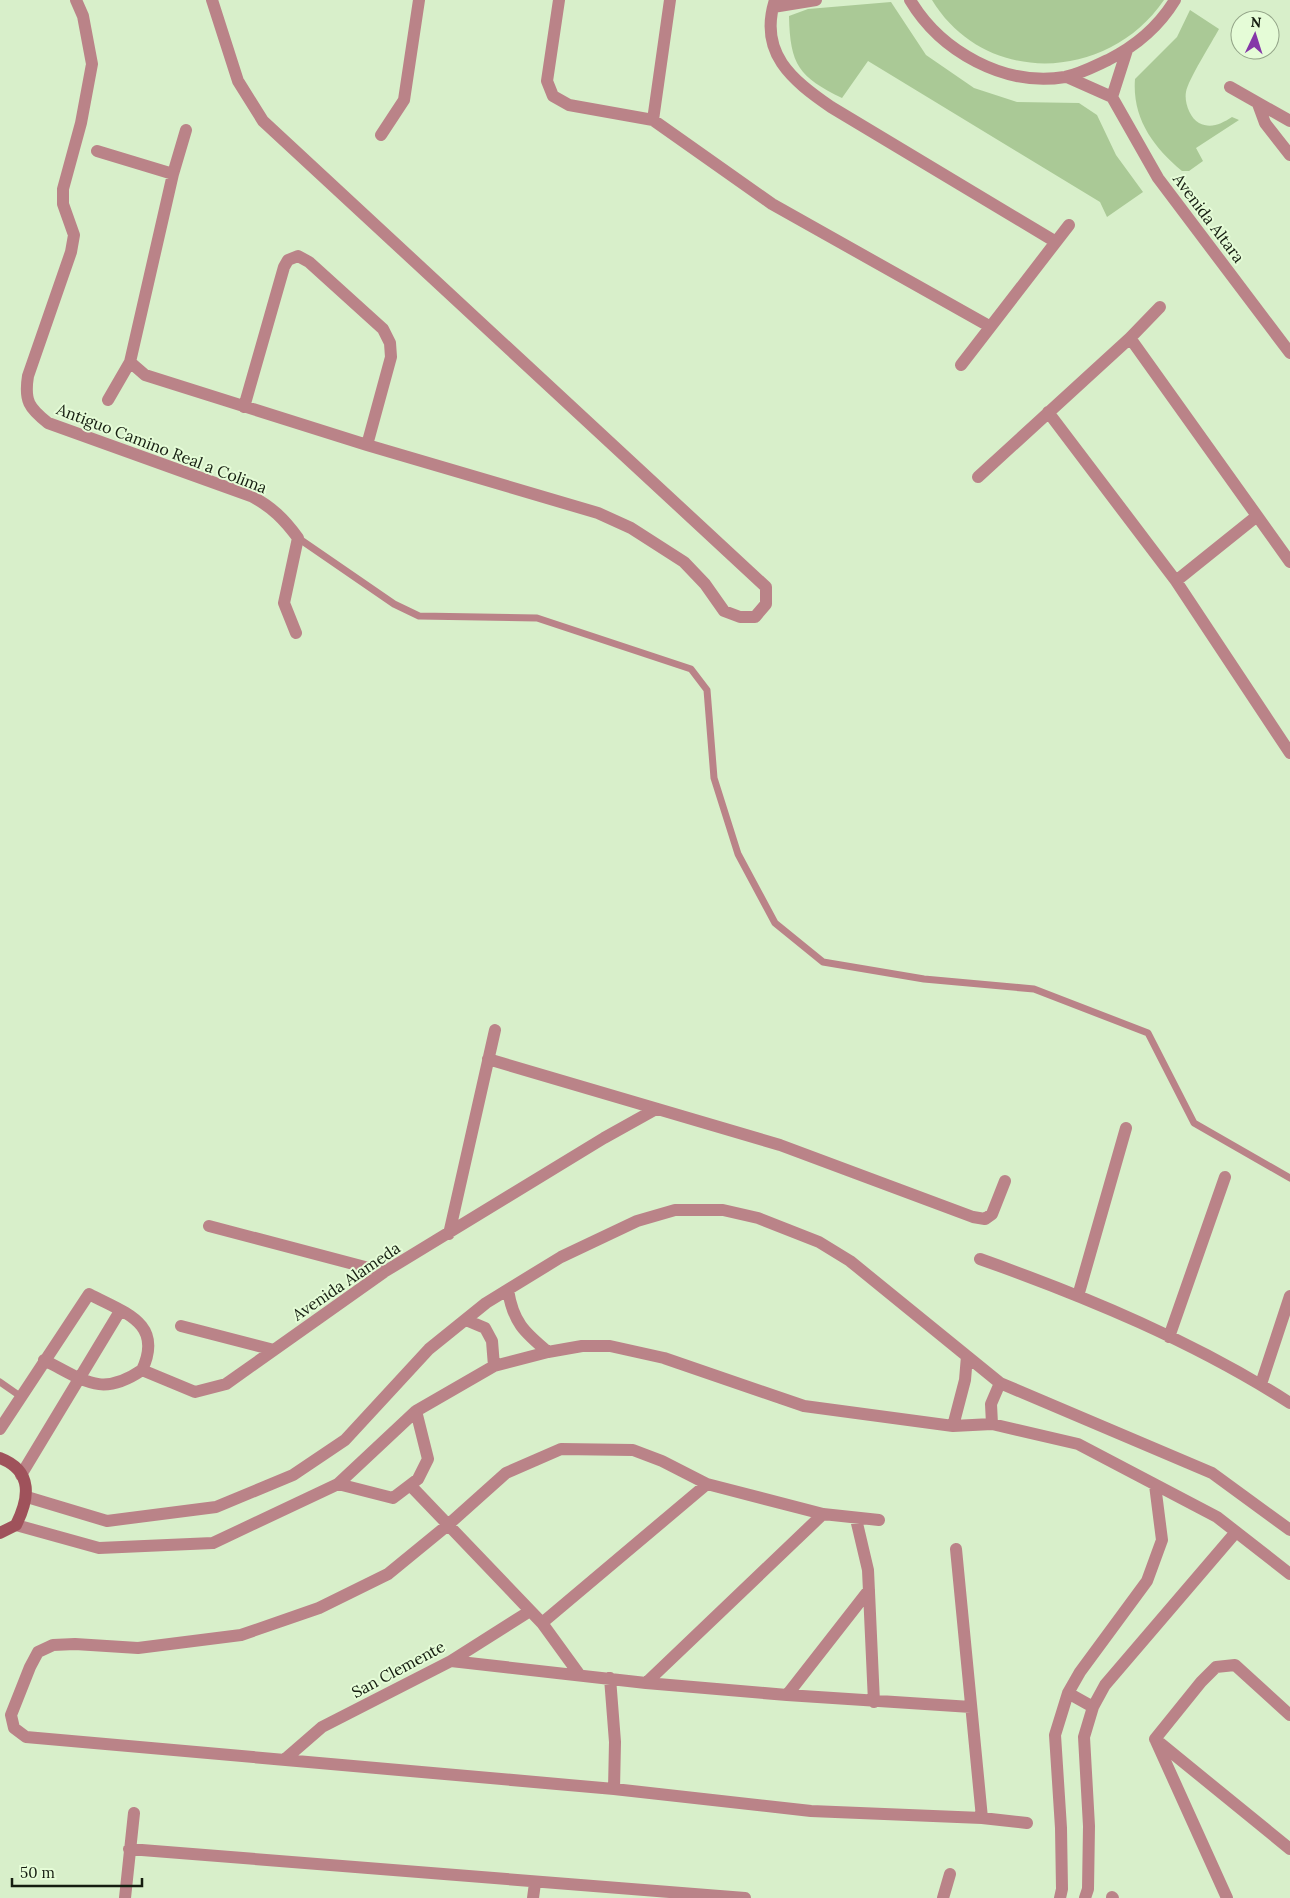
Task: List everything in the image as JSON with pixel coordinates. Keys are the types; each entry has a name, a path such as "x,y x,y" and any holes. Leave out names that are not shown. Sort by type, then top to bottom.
{"street":[{"name":"Antiguo Camino Real a Colima","path":"76,0 83,16 92,64 82,123 63,189 63,204 74,235 71,252 28,376 26,392 29,405 48,424 251,496 269,505 282,516 298,538"},
{"path":"130,362 146,375 244,407 598,513 631,528 684,562 705,584 724,610 740,618 755,617 766,604 766,587 262,120 238,81 212,0"},
{"path":"381,135 404,100 419,0"},
{"path":"559,0 547,81 554,96 569,105 653,120 772,204 989,326"},
{"path":"653,120 670,0"},
{"path":"816,0 774,3 771,24 773,45 781,65 797,83 831,107 1056,242"},
{"path":"910,0 940,36 968,58 991,69 1016,76 1048,79 1067,77 1127,50 1164,18 1175,0"},
{"path":"1067,77 1112,97 1127,50"},
{"path":"1230,87 1290,121"},
{"name":"Avenida Altara","path":"1112,97 1158,178 1290,353"},
{"path":"1258,104 1265,123 1290,155"},
{"path":"108,400 130,362 173,174 186,130"},
{"path":"97,151 173,174"},
{"path":"961,365 989,326 1069,225"},
{"path":"244,407 284,267 288,260 298,256 309,262 383,328 390,343 391,356 367,445"},
{"path":"978,477 1130,338 1160,307"},
{"path":"1130,338 1290,562"},
{"path":"1048,412 1176,581 1290,753"},
{"path":"1176,581 1257,516"},
{"path":"296,634 284,603 298,538"},
{"path":"449,1234 495,1030"},
{"path":"488,1059 780,1145 973,1217 985,1219 992,1214 1005,1181"},
{"name":"Avenida Alameda","path":"142,1370 195,1392 226,1384 384,1272 656,1109"},
{"path":"1078,1296 1126,1128"},
{"path":"1169,1337 1225,1177"},
{"path":"27,1497 107,1521 216,1507 294,1475 346,1440 429,1349 486,1304 561,1257 637,1221 676,1210 722,1210 758,1218 819,1242 850,1261 1000,1383 1212,1473 1290,1530"},
{"path":"209,1226 384,1272"},
{"path":"980,1259 1078,1296 1169,1337 1261,1384 1290,1403"},
{"path":"508,1290 512,1312 524,1332 548,1352"},
{"path":"0,1429 20,1396 44,1360 89,1294 120,1310 143,1326 150,1342 149,1355 142,1370 124,1383 98,1386 44,1360"},
{"path":"1261,1384 1290,1296"},
{"path":"21,1475 120,1310"},
{"path":"466,1320 485,1328 492,1341 494,1366"},
{"path":"181,1326 274,1350"},
{"path":"16,1525 98,1548 213,1543 338,1484 416,1411 494,1366 548,1352 582,1346 610,1346 638,1351 804,1406 953,1426 992,1424 1078,1444 1217,1517 1290,1574"},
{"path":"953,1426 965,1380 967,1356"},
{"path":"992,1424 991,1404 1000,1383"},
{"path":"338,1484 393,1498 418,1479 428,1459 416,1411"},
{"path":"879,1520 823,1514 707,1484 662,1461 633,1450 561,1449 506,1473 450,1524 388,1574 319,1608 241,1635 138,1648 75,1644 53,1645 38,1652 30,1667 12,1715 14,1728 26,1737 614,1789 811,1811 982,1818 1026,1823"},
{"path":"0,1458 14,1467 21,1475 27,1497 16,1525 0,1533"},
{"path":"542,1623 707,1484"},
{"path":"410,1485 450,1524 542,1623 579,1674"},
{"path":"1060,1898 1062,1889 1061,1828 1055,1735 1068,1693 1080,1672 1147,1581 1162,1540 1156,1485"},
{"path":"646,1683 823,1514"},
{"path":"856,1519 868,1570 874,1702"},
{"path":"1085,1898 1088,1889 1089,1826 1084,1737 1093,1707 1105,1685 1236,1532"},
{"path":"956,1549 982,1818"},
{"path":"787,1695 869,1590"},
{"name":"San Clemente","path":"284,1760 322,1727 451,1661 530,1612"},
{"path":"451,1661 646,1683 874,1702 971,1707"},
{"path":"1155,1739 1201,1682 1216,1667 1235,1665 1290,1715"},
{"path":"610,1678 615,1742 614,1789"},
{"path":"1068,1693 1093,1707"},
{"path":"1155,1739 1290,1849"},
{"path":"1155,1739 1226,1898"},
{"path":"125,1898 134,1813"},
{"path":"129,1849 535,1883 745,1898"},
{"path":"943,1898 950,1874"},
{"path":"533,1898 535,1883"}],"lane":[{"path":"298,538 394,604 420,616 537,618 691,669 707,690 714,778 738,854 775,922 823,962 924,978 1034,989 1148,1033 1194,1123 1290,1178"},
{"path":"0,1382 20,1396"}],"green space":[{"path":"932,0 1164,0 1140,27 1112,47 1080,59 1047,63 1014,60 983,48 955,28"},
{"path":"891,2 926,55 974,88 1017,102 1079,103 1097,115 1116,155 1143,192 1107,217 1100,202 868,61 842,98 816,83 800,68 792,47 789,16 808,9"},
{"path":"1190,10 1219,29 1188,86 1186,100 1188,109 1196,121 1203,125 1216,125 1232,117 1239,120 1196,148 1203,161 1189,171 1182,171 1162,152 1146,131 1137,106 1135,79 1177,37"}]}
